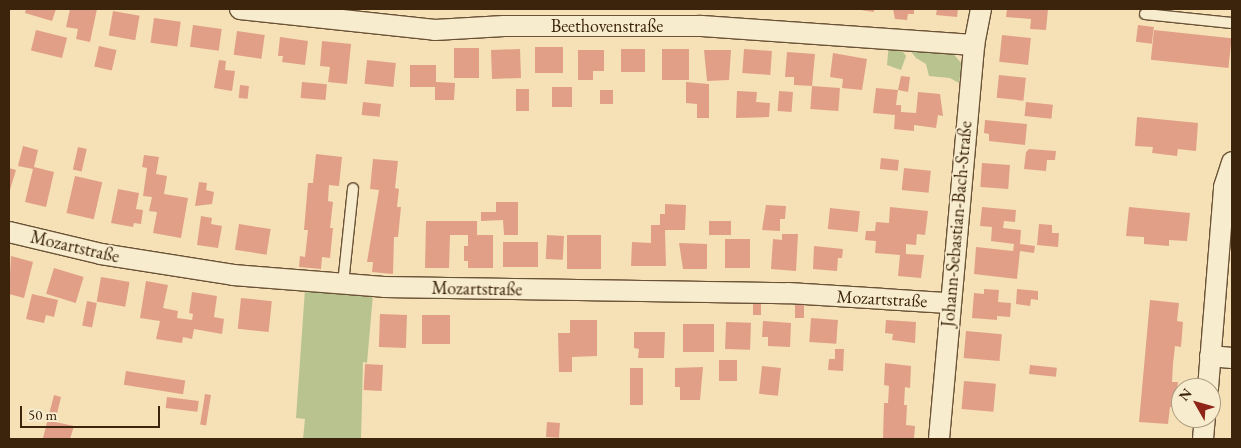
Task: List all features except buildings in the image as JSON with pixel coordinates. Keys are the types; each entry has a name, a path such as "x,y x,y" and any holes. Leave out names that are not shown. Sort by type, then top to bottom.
{"street":[{"name":"Beethovenstraße","path":"240,9 435,30 504,26 701,26 974,44"},
{"name":"Johann-Sebastian-Bach-Straße","path":"939,439 949,303 974,44 981,9"},
{"path":"1209,378 1224,187 1232,162"},
{"name":"Mozartstraße","path":"9,232 101,254 233,275 343,284 403,288 788,293 949,303"},
{"path":"1210,356 1232,358"}],"lane":[{"path":"1145,14 1232,23"},
{"path":"343,284 353,189"}],"green space":[{"path":"889,43 897,44 906,56 901,70 887,65"},
{"path":"907,46 951,51 962,64 959,83 950,78 929,76 926,64 916,58"},
{"path":"305,289 373,294 367,363 363,362 361,439 303,439 305,419 296,418"}]}
